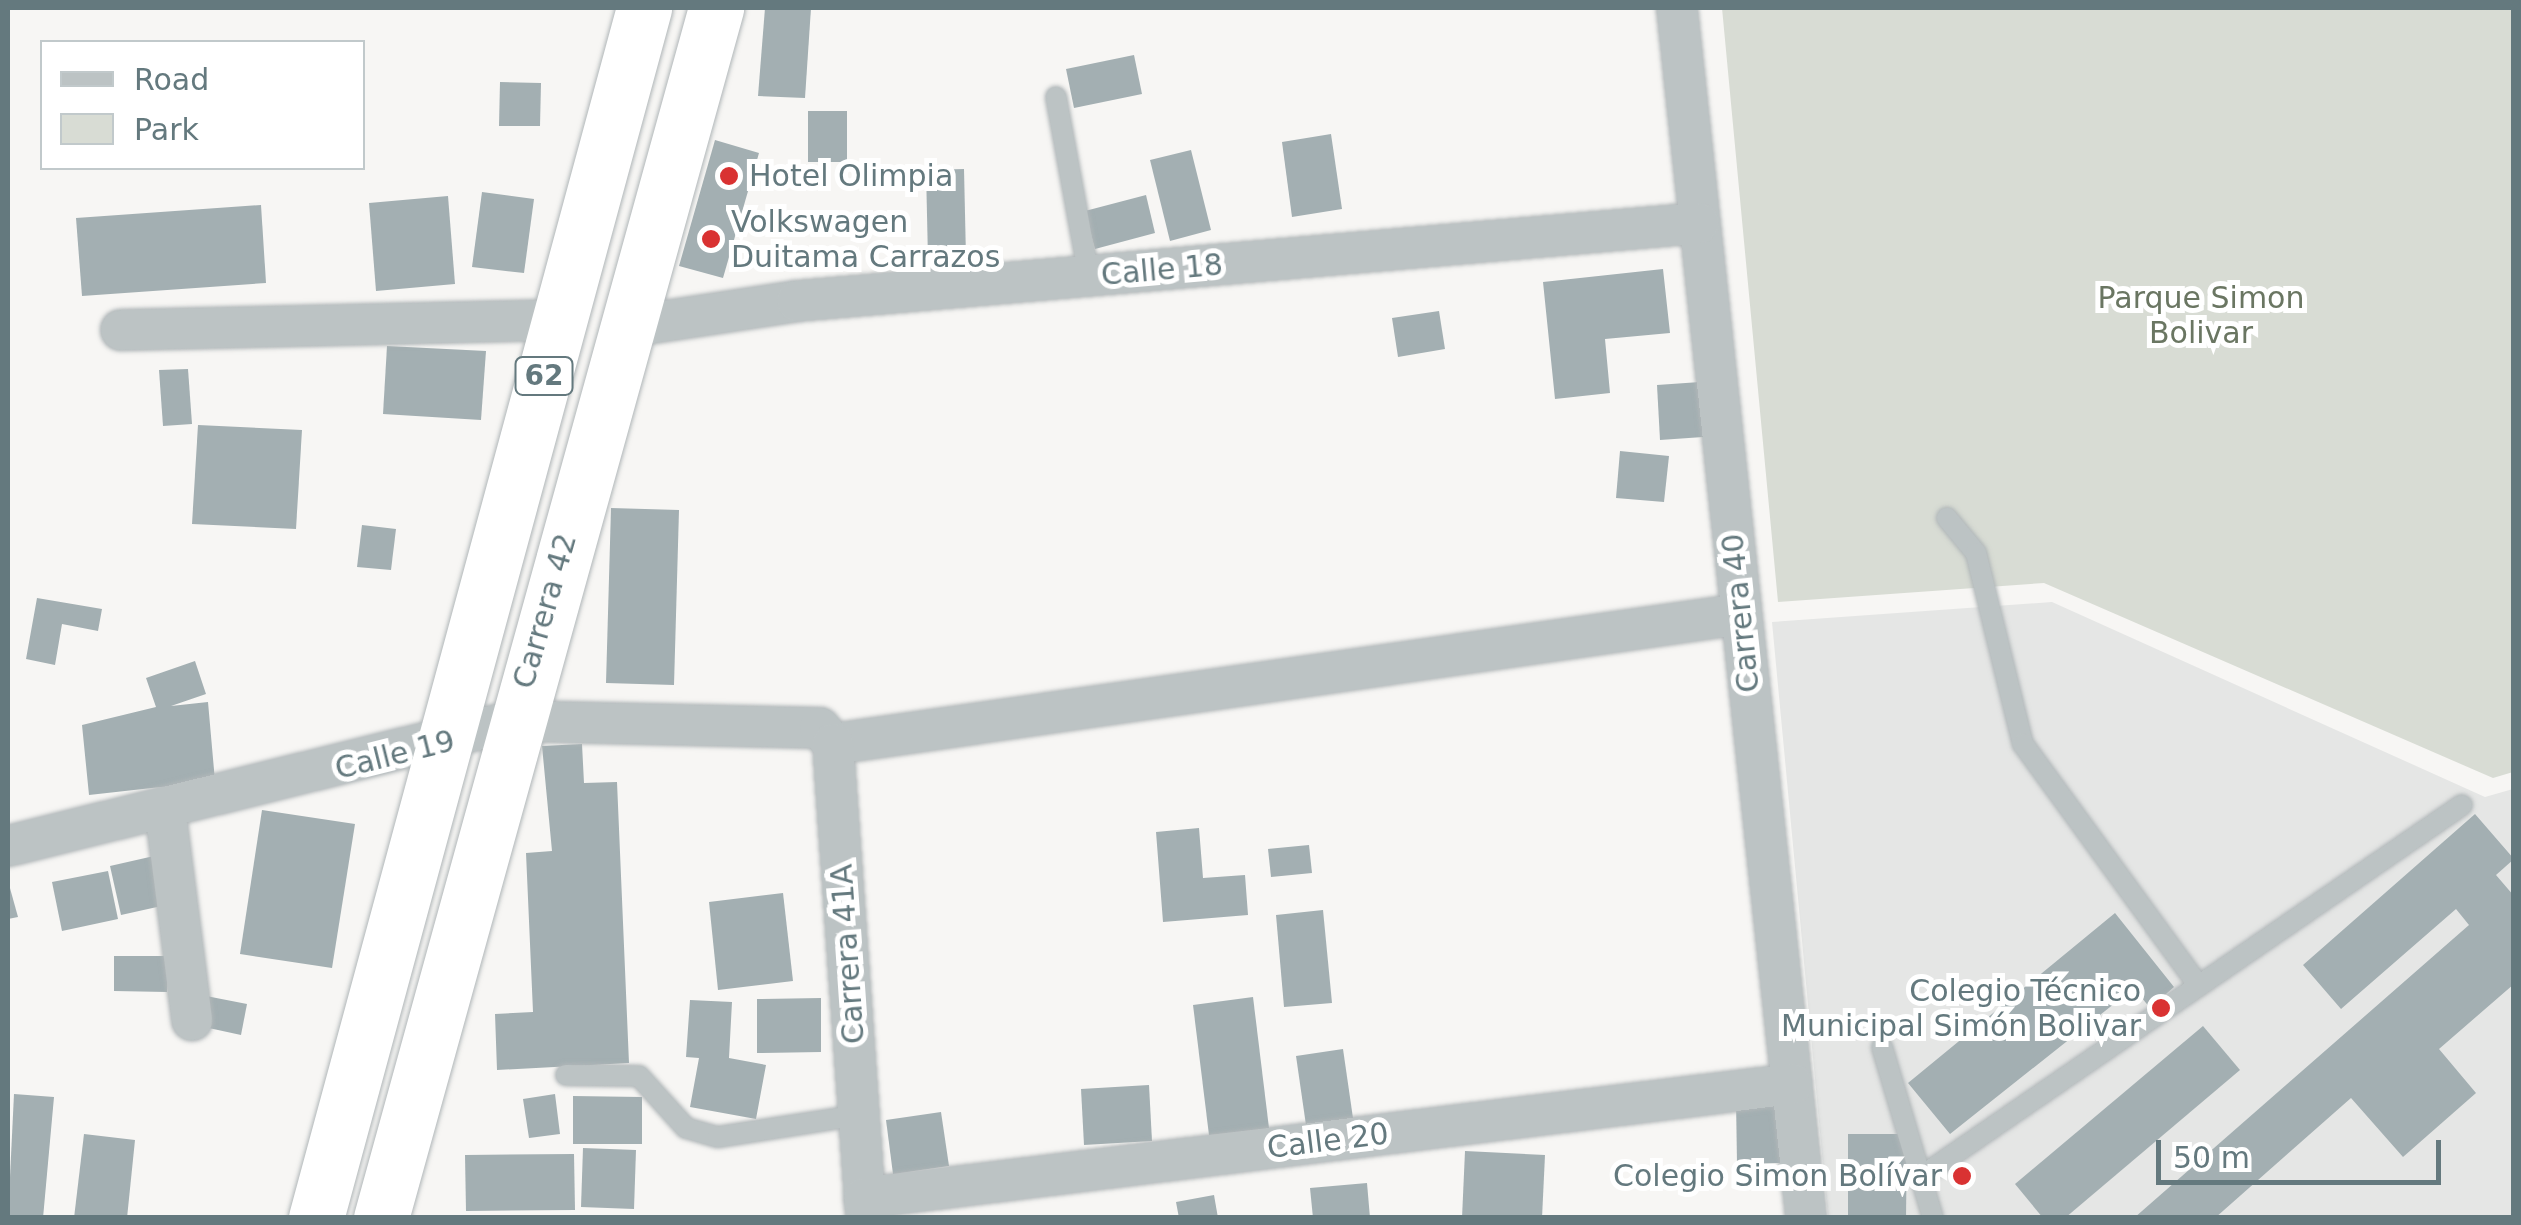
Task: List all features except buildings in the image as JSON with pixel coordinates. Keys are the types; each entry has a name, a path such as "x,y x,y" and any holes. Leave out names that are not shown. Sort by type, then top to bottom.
{"highway":[{"name":"Carrera 42","path":"316,1218 644,8"},
{"name":"Carrera 42","path":"381,1218 513,721 716,8"}],"street":[{"name":"Carrera 40","path":"1677,8 1806,1218"},
{"name":"Calle 18","path":"626,327 797,301 1699,224"},
{"path":"122,330 559,320"},
{"path":"834,744 1742,614"},
{"name":"Calle 19","path":"8,846 443,745 513,721 788,725 820,728 834,744"},
{"name":"Carrera 41A","path":"834,744 865,1208"},
{"path":"164,810 192,1020"},
{"name":"Calle 20","path":"865,1208 1792,1084"}],"lane":[{"path":"1056,96 1089,276"},
{"path":"1948,518 1976,553 2024,744 2199,986"},
{"path":"1922,1176 2462,805"},
{"path":"1882,1047 1933,1218"},
{"path":"566,1075 639,1076 686,1128 718,1137 858,1114"}],"shaded area":[{"name":"Colegio Técnico Municipal Simón Bolivar","path":"2052,602 2485,797 2513,789 2513,1217 1828,1217 1772,622"}],"green space":[{"name":"Parque Simon Bolivar","path":"1722,8 2513,8 2513,772 2493,778 2044,583 1778,602"}],"place":[{"name":"Hotel Olimpia","path":"729,176"},
{"name":"Volkswagen Duitama Carrazos","path":"711,239"},
{"name":"Colegio Técnico Municipal Simón Bolivar","path":"2161,1008"},
{"name":"Colegio Simon Bolívar","path":"1962,1176"}]}
